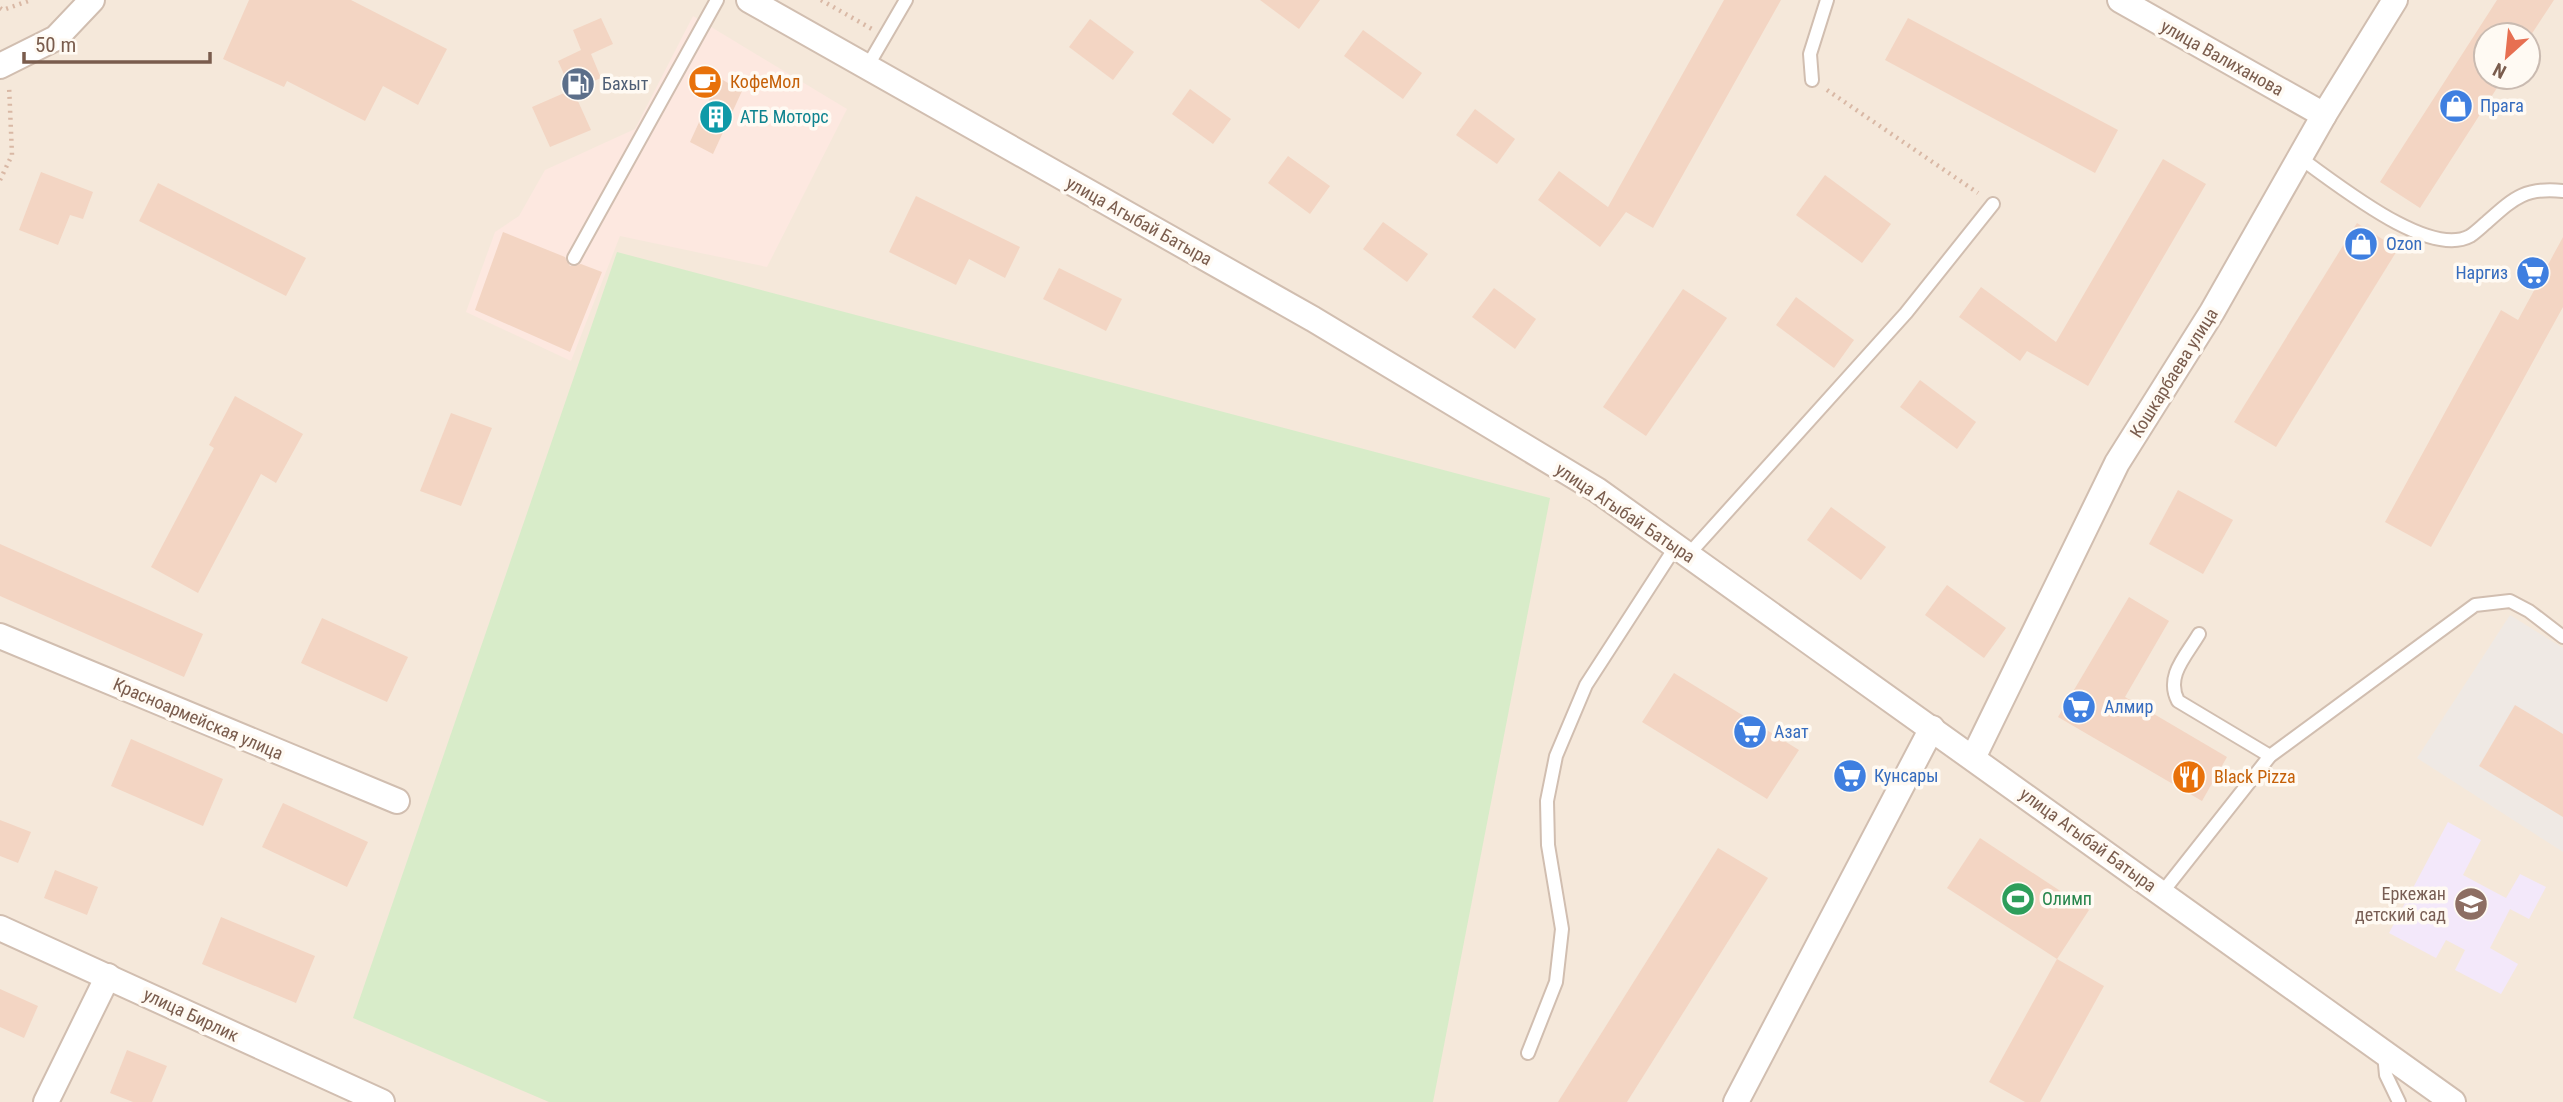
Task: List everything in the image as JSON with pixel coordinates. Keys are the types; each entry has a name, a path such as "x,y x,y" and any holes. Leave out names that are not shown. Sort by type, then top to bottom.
{"street":[{"path":"4,65 55,38 92,0"},
{"name":"улица Агыбай Батыра","path":"749,0 1325,326 1597,490 2453,1102"},
{"name":"улица Валиханова","path":"2120,0 2324,115"},
{"name":"Кошкарбаева улица","path":"1973,758 2117,463 2212,312 2324,115 2395,0"},
{"name":"Красноармейская улица","path":"0,636 397,801"},
{"path":"1735,1102 1932,728"},
{"name":"улица Бирлик","path":"0,928 382,1102"},
{"path":"46,1102 108,976"}],"lane":[{"path":"574,258 717,0"},
{"path":"867,67 906,0"},
{"path":"1812,80 1810,54 1827,0"},
{"path":"2300,158 2405,228 2437,240 2469,237 2519,195 2538,190 2563,191"},
{"path":"1528,1054 1556,982 1562,929 1548,845 1546,802 1556,756 1586,685 1682,551 1906,313 1993,204"},
{"path":"2161,894 2270,755 2475,606 2510,601 2529,611 2563,637"},
{"path":"2199,634 2174,677 2173,691 2179,701 2270,755"},
{"path":"2384,1054 2386,1075 2399,1102"}],"path":[{"path":"0,8 3,10 31,0"},
{"path":"821,0 885,36"},
{"path":"0,180 12,155 4,65"},
{"path":"1812,80 1993,204"}],"shaded area":[{"path":"0,0 2563,0 2563,1102 0,1102"},
{"path":"693,16 847,109 767,267 620,236 571,361 466,312 495,232 519,216 545,170 635,129"},
{"path":"2510,615 2563,648 2563,852 2417,758"},
{"name":"Еркежан детский сад","path":"2448,822 2481,840 2463,875 2506,898 2520,874 2546,887 2529,919 2510,909 2490,948 2518,964 2501,994 2455,970 2465,950 2446,940 2436,958 2389,933"}],"green space":[{"path":"617,252 1550,498 1433,1102 549,1102 353,1018"}],"building":[{"path":"249,0 351,0 447,49 418,105 383,86 365,121 287,81 284,87 223,59"},
{"path":"1260,0 1320,0 1299,29"},
{"path":"1724,0 1781,0 1653,228 1626,212 1600,247 1538,200 1559,171 1608,207"},
{"path":"2497,0 2554,0 2540,21 2484,21"},
{"name":"Бахыт","path":"601,18 613,44 591,54 601,78 573,90 591,130 550,147 532,107 571,90 558,61 581,50 573,30"},
{"path":"1908,18 2118,130 2095,173 1885,60"},
{"path":"1090,19 1134,52 1113,80 1069,47"},
{"path":"1363,30 1422,73 1403,99 1344,56"},
{"path":"2472,39 2472,91 2495,91 2420,208 2380,182"},
{"name":"АТБ Моторс","path":"702,68 742,91 713,154 690,142 711,96 693,87"},
{"path":"1190,89 1231,119 1213,144 1172,114"},
{"path":"1475,109 1515,139 1497,164 1456,135"},
{"path":"1288,156 1330,186 1310,214 1268,183"},
{"path":"2163,159 2206,184 2088,386 2027,351 2020,361 1959,317 1981,287 2056,342"},
{"path":"41,172 93,192 83,219 70,215 58,245 19,230"},
{"path":"1825,175 1891,224 1862,263 1796,215"},
{"path":"158,183 306,258 286,296 139,221"},
{"path":"916,196 1020,247 1005,278 969,259 956,285 889,252"},
{"path":"1383,222 1428,254 1407,282 1363,249"},
{"path":"2357,223 2398,249 2276,447 2234,422"},
{"path":"503,232 565,257 570,266 581,264 602,272 570,352 475,310"},
{"path":"2563,237 2563,307 2431,547 2385,522 2501,310 2518,320"},
{"path":"1059,268 1122,299 1106,331 1043,299"},
{"path":"1494,288 1536,319 1515,349 1472,317"},
{"path":"1683,289 1727,318 1646,436 1603,407"},
{"path":"1796,297 1854,340 1834,368 1776,325"},
{"path":"1920,380 1976,422 1957,449 1900,407"},
{"path":"235,396 303,434 276,483 261,474 198,593 151,567 214,448 209,445"},
{"path":"451,413 492,428 461,506 420,491"},
{"path":"2178,490 2233,520 2203,574 2149,544"},
{"path":"1831,507 1886,547 1861,580 1807,540"},
{"path":"0,544 203,634 184,677 0,596"},
{"path":"1947,585 2006,628 1984,658 1925,615"},
{"path":"2129,597 2169,621 2125,697 2227,757 2202,801 2058,717"},
{"path":"322,618 408,657 387,702 301,663"},
{"path":"1674,673 1799,750 1767,799 1642,722"},
{"path":"2515,705 2563,734 2563,817 2479,766"},
{"path":"131,739 223,779 203,826 111,786"},
{"path":"283,803 368,842 347,887 262,847"},
{"path":"0,820 31,832 18,863 0,856"},
{"name":"Олимп","path":"1980,838 2089,910 2057,959 1947,888"},
{"path":"1718,848 1768,878 1627,1102 1558,1102"},
{"path":"55,870 98,887 87,915 44,898"},
{"path":"221,917 315,956 296,1003 202,964"},
{"name":"Олимп","path":"2057,959 2104,986 2040,1102 2025,1102 1989,1082"},
{"path":"0,989 38,1006 24,1038 0,1027"},
{"path":"127,1050 167,1066 152,1102 133,1102 110,1093"}],"place":[{"name":"КофеМол","path":"705,82"},
{"name":"Бахыт","path":"578,84"},
{"name":"Прага","path":"2456,106"},
{"name":"АТБ Моторс","path":"716,117"},
{"name":"Ozon","path":"2361,244"},
{"name":"Наргиз","path":"2533,273"},
{"name":"Алмир","path":"2079,707"},
{"name":"Азат","path":"1750,732"},
{"name":"Кунсары","path":"1850,776"},
{"name":"Black Pizza","path":"2189,777"},
{"name":"Олимп","path":"2018,899"},
{"name":"Еркежан детский сад","path":"2471,904"}]}
